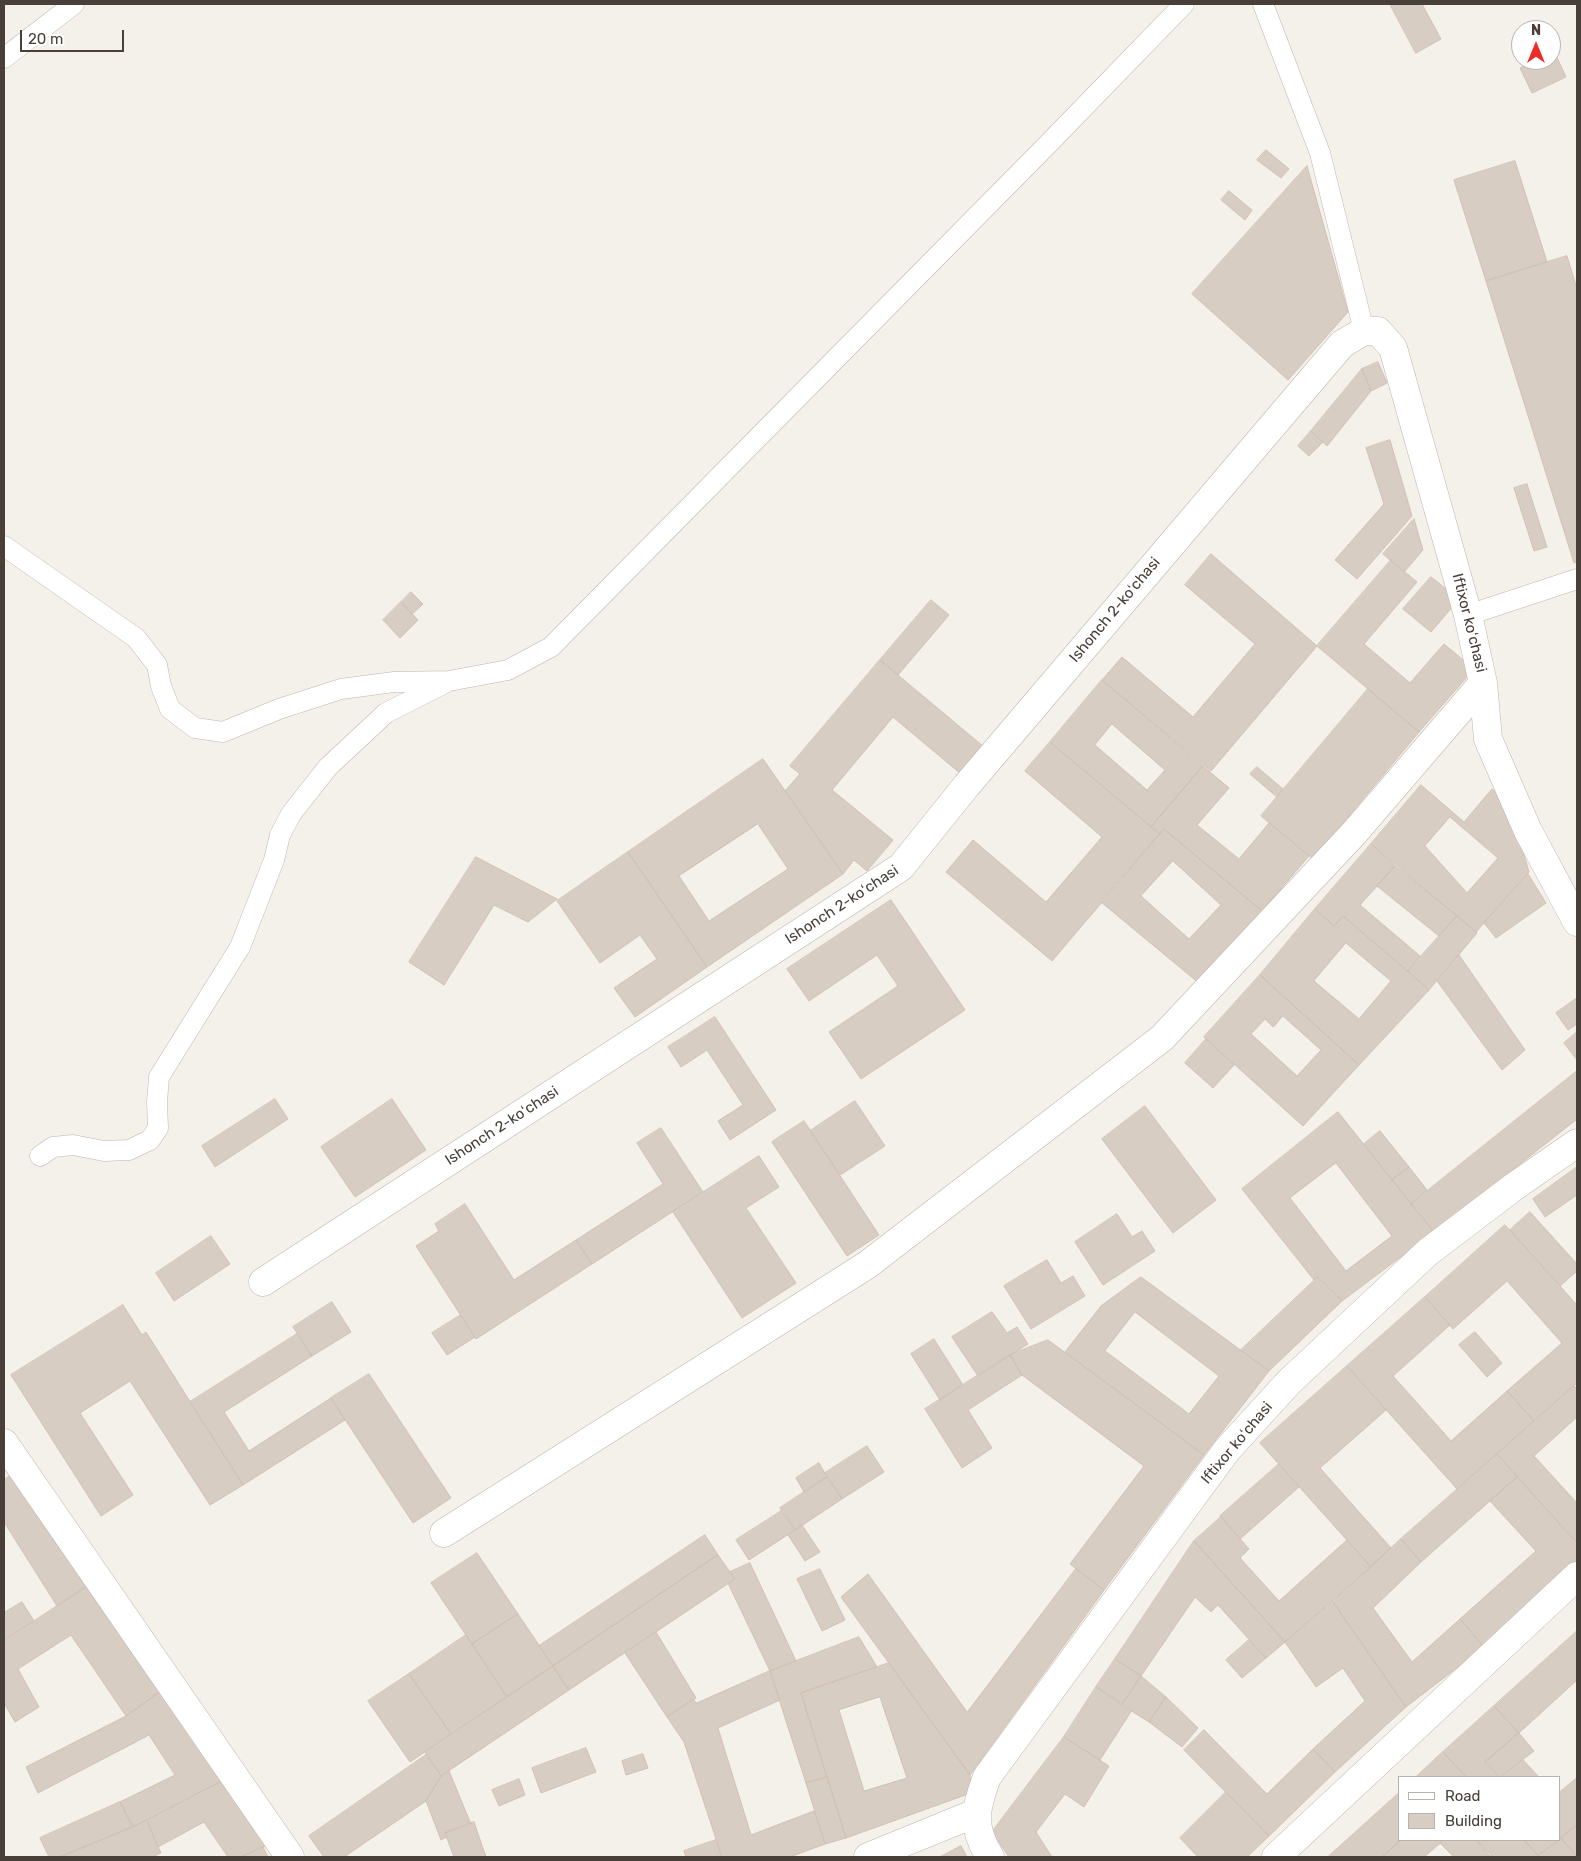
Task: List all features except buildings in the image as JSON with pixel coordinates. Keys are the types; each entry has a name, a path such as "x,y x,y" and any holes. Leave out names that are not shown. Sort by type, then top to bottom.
{"street":[{"name":"Iftixor koʻchasi","path":"1364,331 1378,331 1393,348 1468,615 1484,683 1488,739 1528,831 1577,922"},
{"name":"Ishonch 2-koʻchasi","path":"263,1282 901,867 967,785 1342,344 1364,331"},
{"path":"444,1533 866,1265 1162,1038 1355,832 1484,683"},
{"name":"Iftixor koʻchasi","path":"990,1857 980,1840 976,1813 987,1777 1233,1443 1289,1382 1428,1252 1515,1186 1577,1143"},
{"path":"4,1443 290,1857"},
{"path":"1276,1857 1577,1576"},
{"path":"868,1857 976,1813"}],"lane":[{"path":"4,58 74,4"},
{"path":"4,546 136,638 157,665 161,686 170,709 195,728 223,732 279,709 341,689 394,682 449,681 508,670 551,647 1040,153 1184,4"},
{"path":"1263,4 1320,153 1364,331"},
{"path":"1468,615 1577,579"},
{"path":"40,1156 52,1147 73,1145 104,1151 129,1150 150,1140 158,1128 156,1102 159,1077 240,947 274,860 280,835 290,814 328,767 386,713 449,681"}]}
